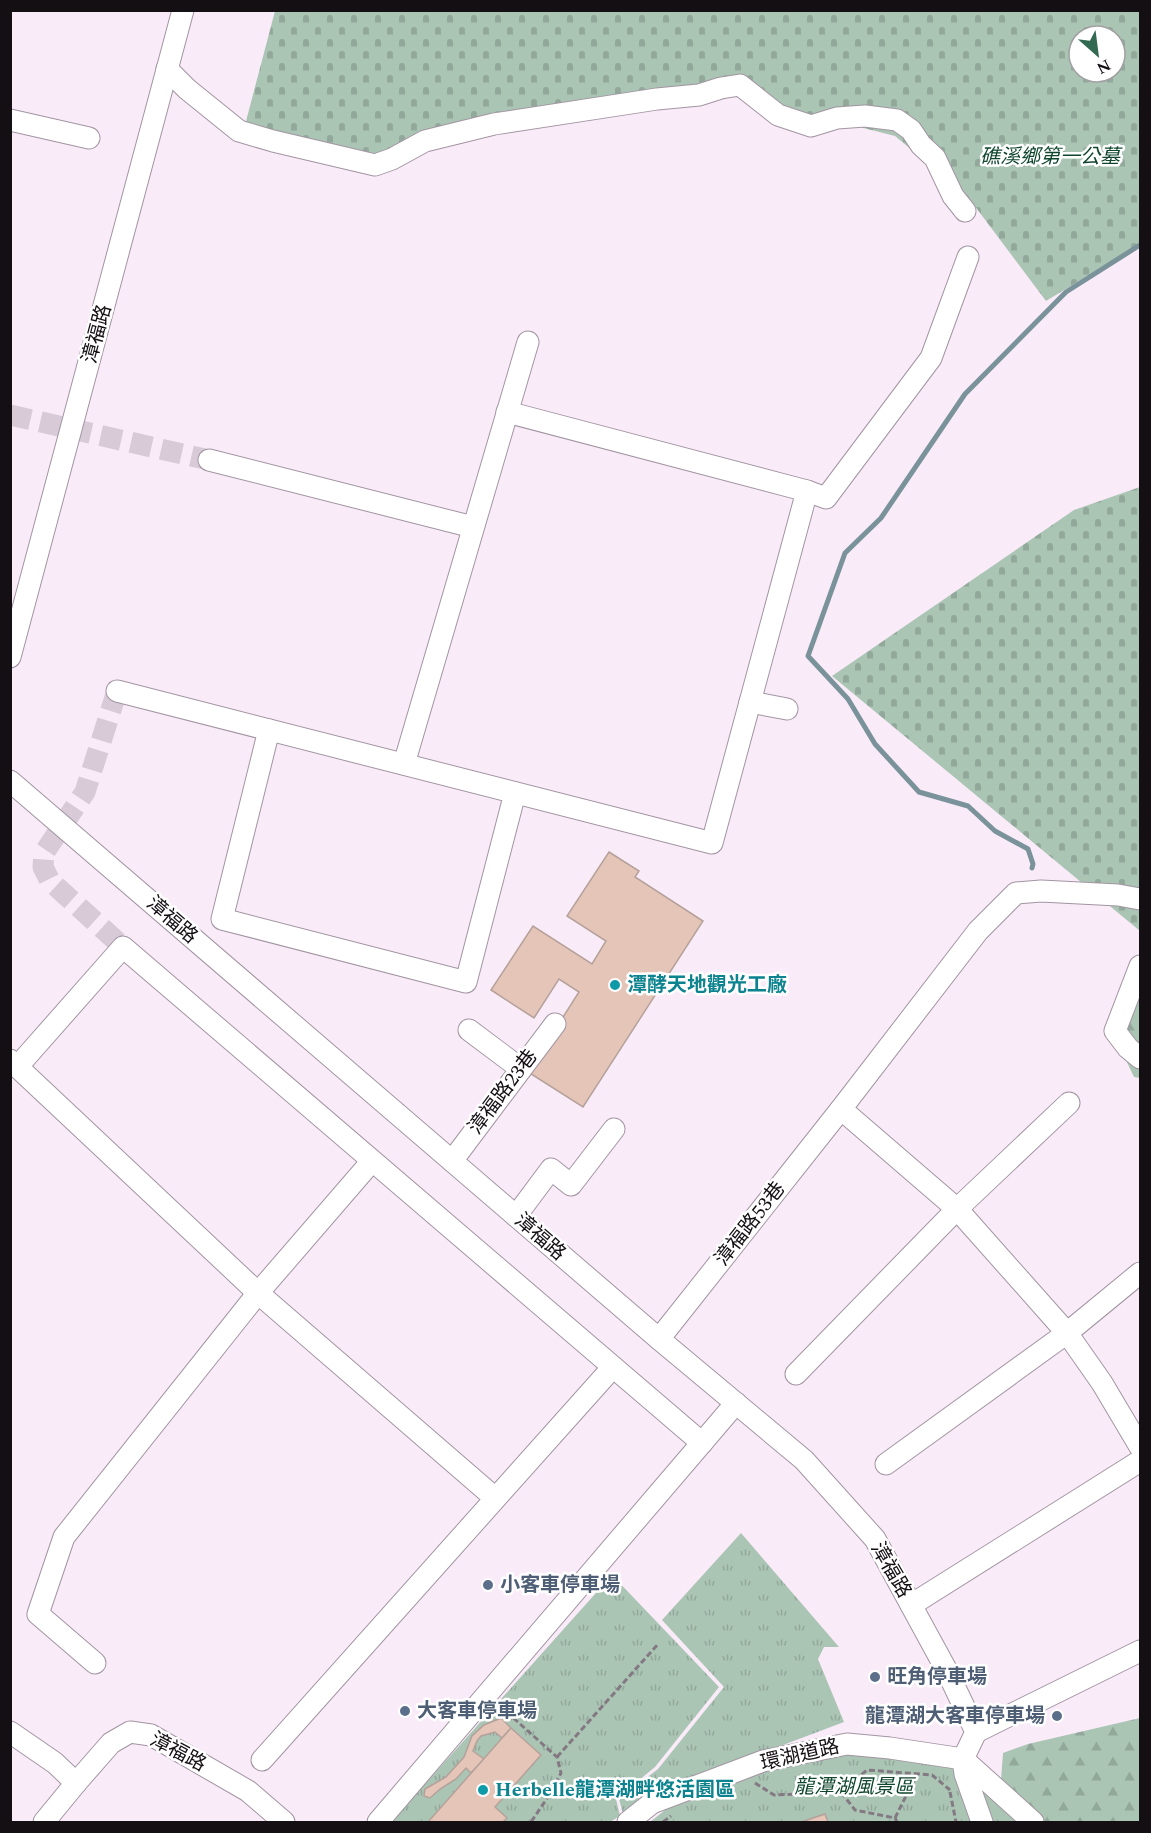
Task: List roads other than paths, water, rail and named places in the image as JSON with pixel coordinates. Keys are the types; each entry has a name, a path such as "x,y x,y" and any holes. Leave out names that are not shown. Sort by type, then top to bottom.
{"street":[{"name":"漳福路","path":"10,657 183,10"},
{"path":"167,69 187,89 239,131 375,165 392,159 425,141 494,124 657,99 699,95 740,85 778,115 811,126 837,118 865,116 897,120 911,130 921,145 935,158 953,196 965,211"},
{"path":"10,120 89,138"},
{"path":"507,412 807,491 826,498 931,358 968,257"},
{"path":"404,764 528,342"},
{"path":"209,460 474,527"},
{"path":"117,691 712,843 807,491"},
{"path":"750,702 787,710"},
{"path":"269,730 222,919 433,974 466,982 515,793"},
{"name":"漳福路","path":"10,781 659,1340 804,1460 847,1505 875,1539 947,1671 976,1732"},
{"name":"漳福路53巷","path":"659,1340 978,930 1016,893 1041,891 1118,895 1140,899"},
{"path":"495,1498 258,1293 14,1063 123,947 702,1443"},
{"path":"1140,966 1115,1031 1128,1048 1140,1058"},
{"name":"漳福路23巷","path":"452,1161 555,1024"},
{"path":"469,1030 521,1069"},
{"path":"796,1374 957,1209 1069,1102"},
{"path":"841,1109 957,1209 1067,1333 1102,1383 1140,1447"},
{"path":"516,1216 551,1168 571,1185 614,1129"},
{"path":"95,1663 38,1614 64,1537 258,1293 372,1161"},
{"path":"886,1464 1067,1333 1140,1272"},
{"path":"262,1760 613,1367"},
{"path":"378,1822 736,1403"},
{"path":"911,1605 1140,1461"},
{"path":"981,1822 964,1766 976,1732 1140,1651"},
{"path":"10,1732 54,1763 76,1783"},
{"name":"漳福路","path":"44,1822 111,1743 130,1732 152,1734 248,1791 284,1822"},
{"name":"環湖道路","path":"628,1822 652,1803 763,1761 847,1744 964,1766"},
{"path":"964,1766 1013,1822"},
{"path":"964,1766 1033,1822"}],"waterway":[{"path":"1032,868 1033,864 1028,849 995,831 968,806 919,792 875,744 848,699 808,656 845,553 881,518 965,394 1066,292 1140,245"}],"tunnel":[{"path":"10,415 209,460"},
{"path":"117,691 85,792 44,853 43,867 50,881 123,947"}],"place":[{"name":"潭酵天地觀光工廠","path":"615,985"},
{"name":"小客車停車場","path":"488,1585"},
{"name":"旺角停車場","path":"875,1677"},
{"name":"大客車停車場","path":"405,1711"},
{"name":"龍潭湖大客車停車場","path":"1057,1716"},
{"name":"Herbelle龍潭湖畔悠活園區","path":"483,1790"}],"park label":[{"name":"礁溪鄉第一公墓","path":"1050,157"},
{"name":"龍潭湖風景區","path":"854,1787"}]}
